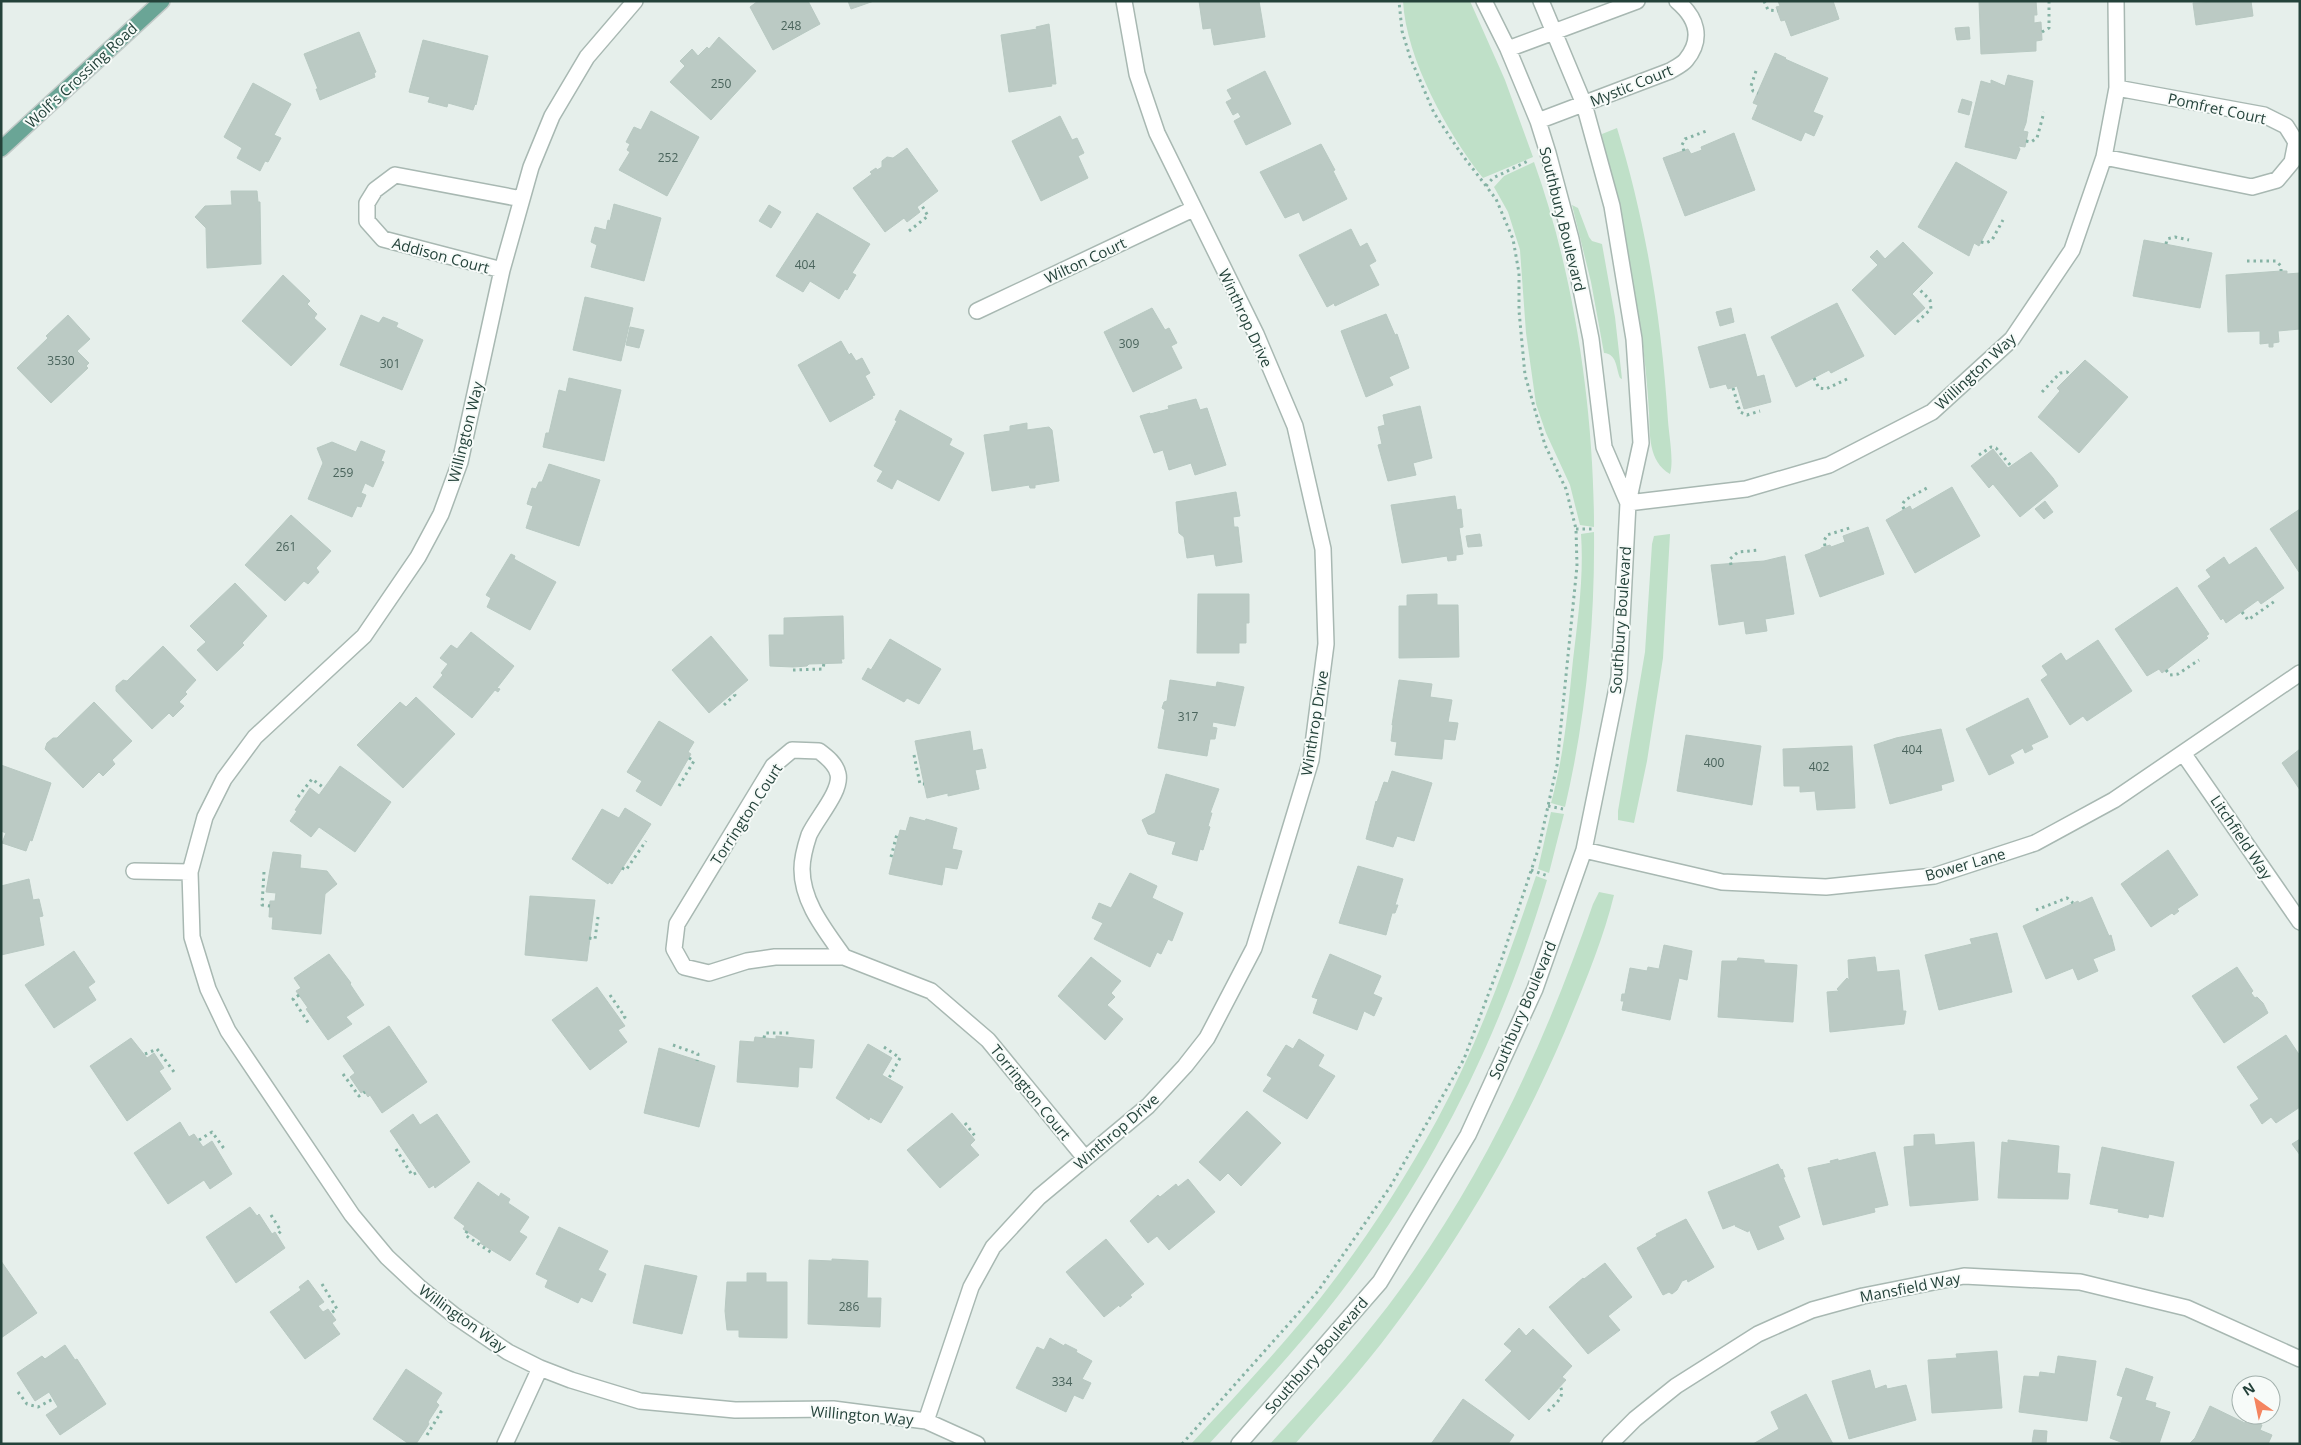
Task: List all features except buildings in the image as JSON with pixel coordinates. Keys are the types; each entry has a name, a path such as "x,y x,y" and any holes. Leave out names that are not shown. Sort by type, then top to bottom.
{"main road":[{"name":"Wolf's Crossing Road","path":"1,149 162,1"}],"street":[{"name":"Willington Way","path":"636,1 587,57 552,116 531,167 502,270 460,462 441,514 418,557 364,636 254,737 224,779 205,817 190,872 192,937 208,989 224,1022 352,1215 387,1257 446,1310 508,1352 540,1368 640,1401 735,1410 833,1409 926,1421 977,1444"},
{"name":"Winthrop Drive","path":"926,1421 971,1287 993,1247 1039,1197 1148,1106 1185,1066 1207,1038 1254,948 1311,760 1326,644 1323,549 1295,426 1256,334 1157,133 1137,74 1125,17 1124,1"},
{"name":"Southbury Boulevard","path":"1484,1 1508,49 1538,121 1571,239 1591,339 1604,447 1628,503"},
{"name":"Southbury Boulevard","path":"1239,1444 1380,1282 1468,1136 1534,989 1584,850 1620,678 1628,503 1641,443 1634,339 1612,206 1584,104 1541,1"},
{"path":"1508,49 1637,1"},
{"name":"Mystic Court","path":"1538,121 1670,71 1686,60 1694,46 1696,31 1694,19 1677,1"},
{"name":"Willington Way","path":"1628,503 1746,489 1830,466 1932,412 2007,344 2018,331 2072,250 2104,157 2118,88 2116,1"},
{"name":"Pomfret Court","path":"2104,157 2252,187 2277,180 2292,162 2296,142 2286,126 2264,115 2118,88"},
{"name":"Addison Court","path":"502,270 382,239 367,221 367,203 375,190 395,174 522,199"},
{"name":"Wilton Court","path":"977,311 1193,209"},
{"name":"Bower Lane","path":"1584,850 1722,882 1826,887 1934,876 2035,843 2114,800 2300,673"},
{"name":"Torrington Court","path":"844,957 820,924 808,900 802,869 809,836 836,789 839,775 834,764 819,751 792,750 773,766 676,924 674,949 684,967 709,973 747,961 775,957 844,957 932,991 988,1040 1085,1158"},
{"name":"Litchfield Way","path":"2183,753 2300,922"},
{"path":"134,871 190,872"},
{"name":"Mansfield Way","path":"1610,1444 1635,1419 1676,1386 1758,1334 1812,1310 1863,1296 1964,1276 2080,1282 2187,1308 2300,1359"},
{"path":"505,1444 540,1368"}],"path":[{"path":"1182,1444 1318,1291 1390,1187 1464,1059 1502,958 1539,847 1557,765 1577,566 1576,529 1566,488 1545,445 1525,375 1519,320 1519,273 1514,239 1496,200 1460,152 1431,105 1410,57 1402,31 1399,1"},
{"path":"1764,1 1768,10 1778,12"},
{"path":"2042,32 2049,28 2049,2"},
{"path":"1756,72 1752,86 1753,91 1758,93"},
{"path":"2026,141 2031,142 2037,138 2044,112"},
{"path":"1684,151 1682,146 1685,139 1709,130"},
{"path":"1486,186 1501,174 1532,159"},
{"path":"909,232 928,216 921,204"},
{"path":"1981,242 1986,243 1992,240 2003,220"},
{"path":"2166,244 2167,240 2175,237 2189,240"},
{"path":"2247,261 2276,261 2282,266 2281,271"},
{"path":"1917,322 1931,309 1930,300 1918,288"},
{"path":"2042,392 2060,373 2067,372 2070,375"},
{"path":"1814,378 1819,388 1826,389 1847,379"},
{"path":"1733,388 1740,412 1747,415 1760,411"},
{"path":"1979,455 1991,447 1996,448 2011,466"},
{"path":"1904,509 1902,505 1905,500 1927,488"},
{"path":"1825,546 1824,541 1827,536 1853,527"},
{"path":"1576,529 1594,529"},
{"path":"1731,565 1730,559 1738,552 1760,550"},
{"path":"2242,612 2248,620 2275,601"},
{"path":"2166,670 2170,675 2178,674 2199,660"},
{"path":"793,670 823,668 824,664"},
{"path":"724,705 735,695 733,692"},
{"path":"914,756 920,784 924,784"},
{"path":"679,786 694,761 689,758"},
{"path":"298,796 312,780 324,788"},
{"path":"1548,806 1564,809"},
{"path":"891,857 897,834 899,833"},
{"path":"622,868 626,870 646,841"},
{"path":"1531,870 1548,876"},
{"path":"264,872 262,905 270,906"},
{"path":"2036,910 2067,898 2073,903"},
{"path":"589,938 595,938 598,917"},
{"path":"299,995 293,999 309,1024"},
{"path":"610,995 625,1016 620,1020"},
{"path":"764,1038 765,1033 792,1033"},
{"path":"673,1045 698,1054 697,1061"},
{"path":"884,1047 900,1058 889,1078"},
{"path":"145,1054 157,1048 174,1072"},
{"path":"343,1074 359,1096 365,1092"},
{"path":"964,1123 975,1136 973,1138"},
{"path":"198,1140 212,1132 225,1150"},
{"path":"396,1150 412,1175 418,1172"},
{"path":"271,1215 281,1231 277,1235"},
{"path":"467,1231 465,1235 492,1253"},
{"path":"322,1284 338,1309 331,1313"},
{"path":"1548,1411 1561,1397 1560,1386"},
{"path":"18,1392 27,1404 38,1407 53,1399"},
{"path":"426,1435 441,1412 436,1410"}],"green space":[{"path":"1403,1 1470,1 1505,80 1533,157 1483,178 1443,118 1420,71 1406,23"},
{"path":"1617,128 1644,236 1657,310 1671,448 1672,462 1670,474 1658,462 1652,447 1638,311 1619,212 1603,146 1602,134"},
{"path":"1534,162 1560,249 1571,295 1579,342 1590,436 1594,527 1580,525 1570,485 1546,433 1536,404 1526,333 1520,250 1508,212 1494,187 1504,176"},
{"path":"1572,205 1578,208 1592,241 1602,244 1615,317 1622,379 1614,359 1604,353 1591,282"},
{"path":"1594,532 1593,601 1588,670 1579,739 1565,807 1551,803 1562,750 1569,696 1580,597 1582,566 1581,534"},
{"path":"1670,534 1663,658 1647,761 1634,823 1618,820 1618,811 1645,652 1652,544 1654,536"},
{"path":"1551,812 1564,814 1549,873 1538,869"},
{"path":"1536,876 1547,880 1509,991 1487,1045 1462,1097 1435,1149 1405,1199 1373,1248 1338,1296 1291,1353 1209,1444 1191,1444 1300,1323 1356,1250 1406,1173 1437,1120 1466,1061 1503,969"},
{"path":"1599,892 1614,895 1592,964 1565,1031 1529,1109 1466,1222 1418,1293 1358,1373 1295,1444 1270,1444 1374,1324 1421,1260 1452,1212 1507,1113 1531,1062"}]}
